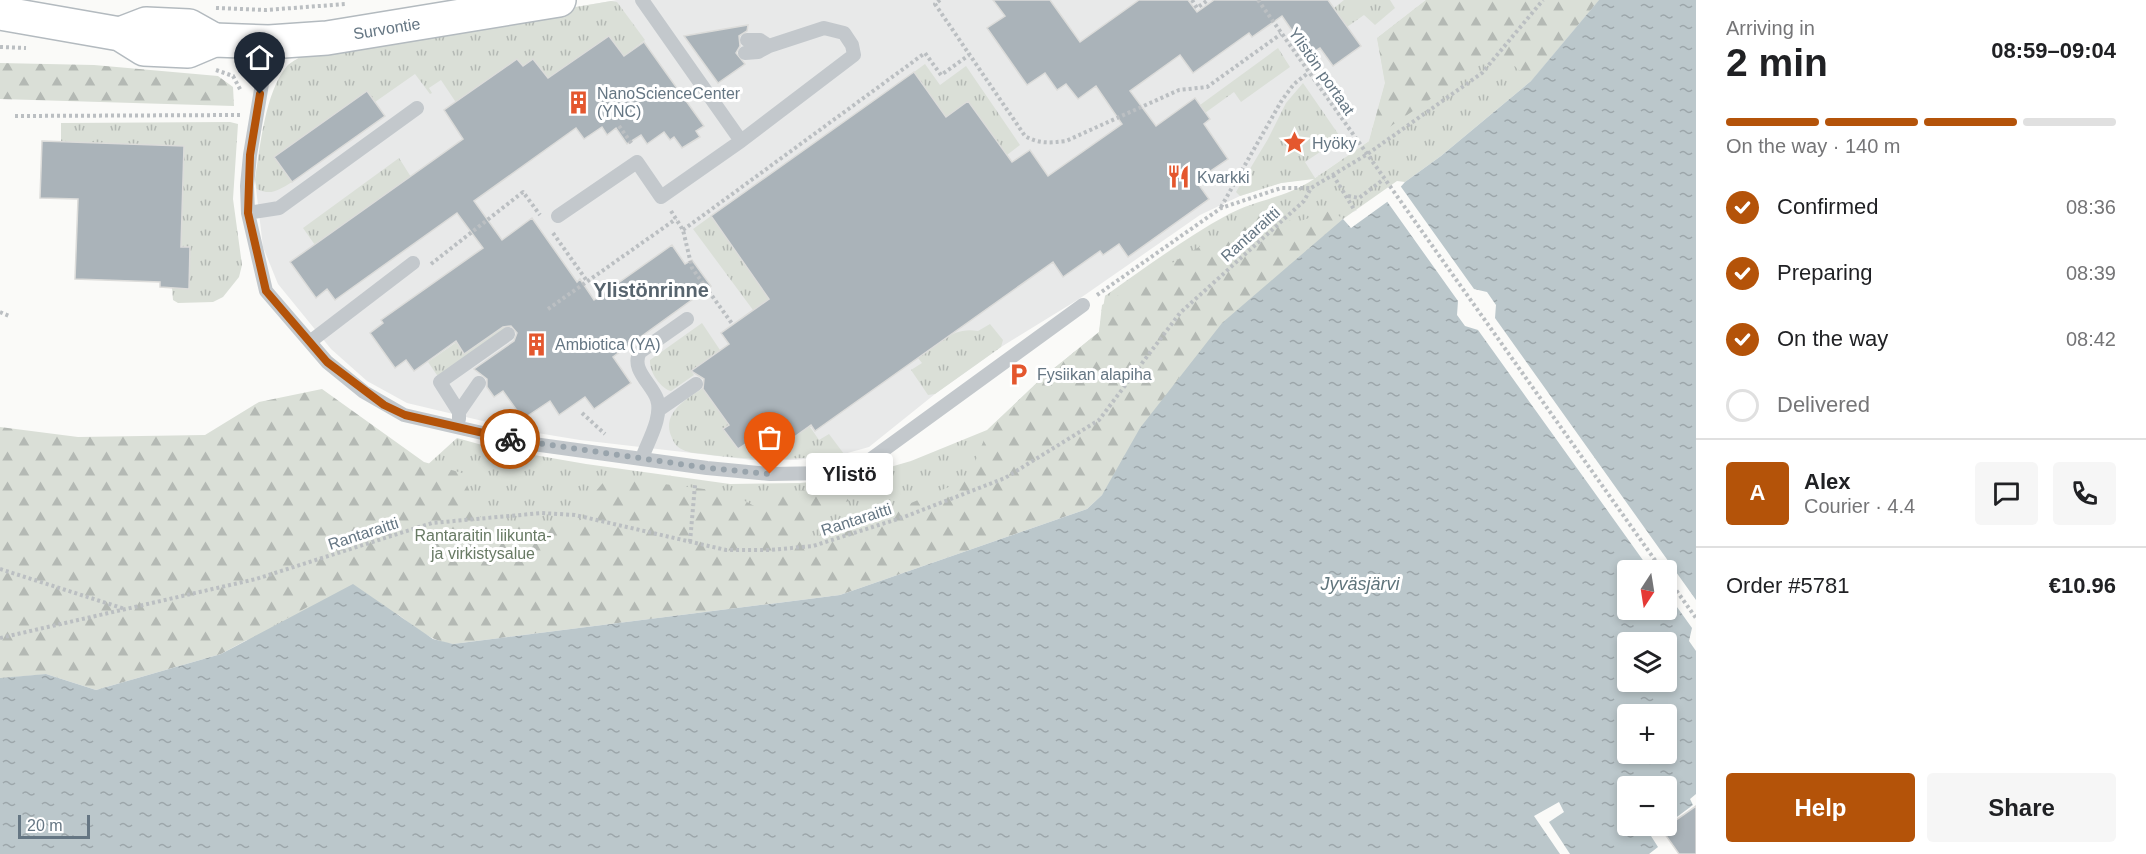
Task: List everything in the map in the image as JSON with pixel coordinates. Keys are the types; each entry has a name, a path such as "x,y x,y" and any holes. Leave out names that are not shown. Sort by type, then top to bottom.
{"main road":[{"name":"Survontie","path":"0,13 120,34 144,49 188,51 213,40 268,42 377,32 559,0"}],"lane":[{"path":"642,0 741,141"},
{"path":"558,216 637,162 661,197 741,141 854,55 852,45 844,33 824,28 769,46 759,52 746,46"},
{"path":"268,42 250,155 248,213 266,291 311,340 327,362 384,405 405,415 526,443 770,474 830,473 863,465 1083,305"},
{"path":"248,213 279,208 417,108"},
{"path":"311,340 418,266"},
{"path":"660,409 656,395 638,367 637,358 640,352 687,320"},
{"path":"459,428 459,412 440,382 508,334"},
{"path":"459,412 479,383"},
{"path":"642,458 660,409 696,384"}],"path":[{"path":"940,0 934,4 1025,136 1034,142 1048,144 1066,141 1179,90 1207,87 1281,34"},
{"path":"1192,0 1197,8 1208,0"},
{"name":"Ylistön portaat","path":"1258,0 1655,560"},
{"name":"Rantaraitti","path":"0,638 256,579 432,523 542,513 575,515 726,549 770,550 813,546 904,517 1005,478 1099,420 1180,313 1304,201 1311,188 1366,155 1482,73 1543,0"},
{"path":"214,8 266,10 348,4"},
{"path":"683,230 924,53 941,75 969,55"},
{"path":"1221,208 1282,100 1294,84 1308,73"},
{"path":"15,116 240,115"},
{"path":"1333,175 1348,196 1355,211"},
{"path":"1348,196 1359,198 1384,179"},
{"path":"1083,305 1221,208 1281,188 1311,188"},
{"path":"418,266 523,192 587,281"},
{"path":"661,197 683,230 691,269 733,325"},
{"path":"548,309 676,219"},
{"path":"0,312 9,316"},
{"path":"690,542 696,466"},
{"path":"0,569 127,610"},
{"path":"1677,591 1696,618"}],"shaded area":[{"path":"617,0 1426,0 1377,38 1385,83 1369,141 1315,178 1281,183 1240,196 1200,215 1079,299 1001,347 935,394 869,447 844,454 796,460 752,460 580,440 525,431 407,403 367,381 331,349 278,284 263,247 255,180 264,125 277,84 288,65 307,53"}],"green space":[{"path":"1344,0 1390,0 1395,8 1375,25 1364,15 1347,27 1334,8"},
{"name":"Rantaraitin liikunta- ja virkistysalue","path":"1426,0 1599,0 1531,81 1441,156 1405,182 1397,181 1343,219 1102,495 46,674 0,678 413,478 457,438 493,448 586,464 730,484 800,483 852,478 911,461 987,430 1042,378 1099,332 1105,296 1181,243 1229,214 1293,190 1314,179 1281,183 1240,196 1236,192 1268,139 1286,103 1303,83 1341,138 1305,162 1315,178 1369,141 1385,83 1377,38"},
{"path":"1426,0 1599,0 1531,81 1506,58 1491,53 1476,68 1369,141 1385,83 1377,38"},
{"path":"611,1 617,2 645,40 624,56 609,36 548,78 533,59 523,66 517,59 478,86 461,110 441,80 429,88 432,93 430,94 415,74 375,102 367,91 274,157 292,182 271,192 257,189 255,180 262,136 273,90 287,66 307,53"},
{"path":"1278,48 1290,67 1241,102 1234,92 1205,113 1200,105"},
{"path":"0,63 94,65 218,76 233,87 234,106 0,99"},
{"path":"925,64 940,85 966,66 1020,145 1007,155 968,101 946,117 914,72"},
{"path":"230,122 238,124 233,199 242,265 239,277 223,297 213,302 178,303 173,300 172,288 189,288 190,248 181,247 184,146 61,142 61,123"},
{"path":"399,158 411,177 315,245 303,228"},
{"name":"Rantaraitin liikunta- ja virkistysalue","path":"1264,208 1295,223 1331,210 1343,219 1222,323 1140,428 1102,495 1087,509 840,595 453,644 438,641 425,634 374,597 346,586 221,654 96,690 46,674 0,678 0,427 78,437 205,435 259,402 322,389 424,462 462,473 482,521 575,523 593,513 589,499 608,477 728,492 758,508 797,491 839,486 849,501 821,511 814,521 811,538 880,516 968,479 988,430 1042,378 1099,332 1102,305"},
{"path":"711,216 769,299 753,310 693,229"},
{"path":"501,311 511,326 439,378 428,362"},
{"path":"702,323 720,350 691,371 694,375 671,391 659,383 653,374 650,360"},
{"path":"990,324 1003,340 1001,347 935,394 928,395 911,370 922,363 918,358 953,334 969,330 978,331"},
{"path":"703,388 729,425 723,429 738,449 752,440 765,457 806,421 819,440 829,434 844,454 794,459 761,459 692,453 683,450 676,445 671,436 669,425 671,418 679,406"}],"water":[{"name":"Jyväsjärvi","path":"1599,0 1696,0 1696,794 1690,799 1693,805 1677,817 1677,776 1617,776 1617,836 1651,836 1658,847 1649,854 0,854 0,678 46,674 96,690 221,654 353,584 433,639 453,644 840,595 1087,509 1102,495 1140,428 1222,323 1343,219 1351,228 1387,202 1405,182 1441,156 1531,81"}],"pier":[{"path":"1399,184 1474,289 1487,292 1496,305 1495,318 1667,560 1643,560 1478,330 1465,326 1457,315 1458,301 1386,200"},
{"path":"1677,573 1696,600 1696,651 1689,641 1692,628 1677,607"},
{"path":"1559,802 1564,812 1549,822 1570,854 1560,854 1534,816"}],"building":[{"path":"993,0 1050,0 1080,42 1139,0 1188,0 1197,12 1214,0 1328,0 1361,46 1333,66 1320,48 1309,55 1282,16 1252,37 1249,33 1193,73 1180,55 1130,91 1156,126 1195,98 1210,119 1204,124 1228,159 1196,181 1209,199 1128,257 1119,244 1103,255 1100,251 1063,277 1053,262 815,431 811,425 765,458 752,440 738,449 723,429 729,425 703,389 704,379 691,371 729,344 721,333 769,299 711,216 914,72 946,117 968,101 1012,162 1030,150 1048,176 1122,124 1096,86 1078,99 1066,84 1057,90 1045,73 1027,85 987,28 1005,16"},
{"path":"748,25 747,31 739,36 740,46 736,53 745,64 718,83 684,36"},
{"path":"609,36 624,56 644,42 704,126 696,131 700,137 682,148 674,137 670,140 664,132 647,144 641,135 627,144 616,128 607,135 602,127 584,139 576,128 474,201 502,240 532,218 577,282 580,279 594,300 672,245 685,264 692,260 711,286 613,357 631,383 594,409 585,397 559,415 550,401 523,419 503,391 494,397 487,387 487,379 474,369 514,341 517,333 511,326 503,327 464,354 456,341 414,371 406,360 395,368 370,333 383,323 381,320 483,248 457,213 335,300 327,289 316,298 290,262 463,139 444,110 517,59 523,66 533,59 548,78"},
{"path":"367,91 385,116 292,182 274,157"},
{"path":"42,141 184,146 181,247 190,247 189,289 160,287 160,282 75,279 78,199 40,198"},
{"path":"1696,806 1696,854 1679,854 1666,836 1677,836 1677,819"}],"way so far":[{"path":"510,439 615,456 770,474"}],"place":[{"name":"NanoScienceCenter (YNC)","path":"579,102"},
{"name":"Hyöky","path":"1294,143"},
{"name":"Kvarkki","path":"1179,177"},
{"name":"Ambiotica (YA)","path":"537,344"},
{"name":"Fysiikan alapiha","path":"1019,374"},
{"name":"Ylistö","path":"770,474"}],"district":[{"name":"Ylistönrinne","path":"651,290"}],"route":[{"path":"260,94 247,186 248,213 266,291 311,340 327,362 384,405 405,415 510,439"}]}
